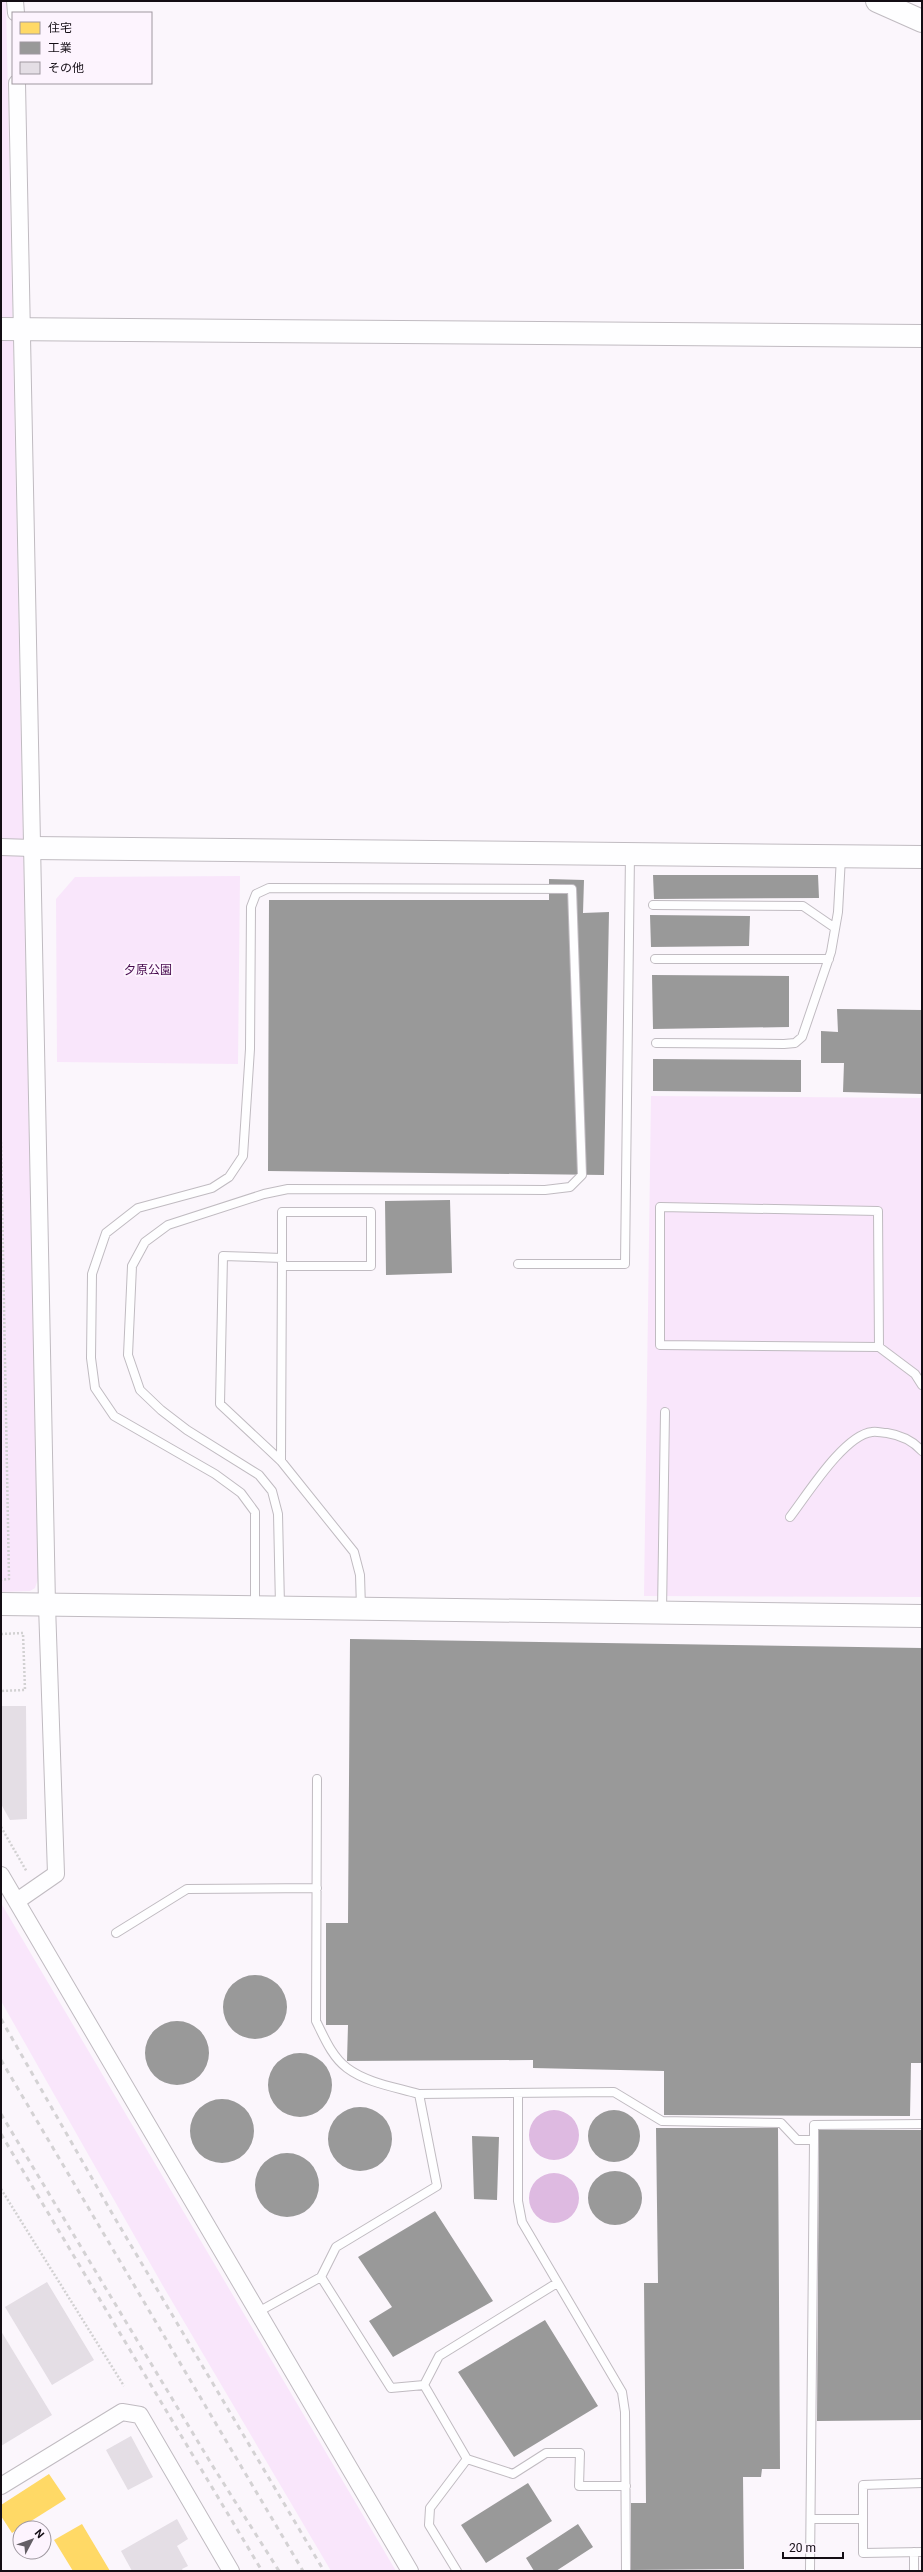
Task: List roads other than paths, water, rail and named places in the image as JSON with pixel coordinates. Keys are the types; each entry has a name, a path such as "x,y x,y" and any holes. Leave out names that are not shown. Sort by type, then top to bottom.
{"street":[{"path":"15,1 16,12"},
{"path":"877,1 922,21"},
{"path":"17,84 11,329 32,848 47,1605 56,1874 17,1902"},
{"path":"11,329 922,336"},
{"path":"1,847 922,857"},
{"path":"1,1604 922,1616"},
{"path":"1,1875 410,2571"},
{"path":"1,2486 122,2412 140,2415 231,2571"}],"lane":[{"path":"518,1264 625,1264 630,854"},
{"path":"656,1043 795,1043 802,1038 829,959 836,928 841,856"},
{"path":"255,1608 255,1512 242,1493 215,1474 114,1416 95,1388 90,1358 92,1274 106,1233 138,1208 212,1188 229,1177 243,1156 250,1049 251,907 256,894 269,888 572,889 582,1175 570,1187 545,1190 288,1189 264,1194 168,1225 145,1242 132,1266 128,1355 140,1390 187,1430 259,1475 272,1491 278,1514 280,1608"},
{"path":"653,905 803,906 836,928"},
{"path":"655,959 829,959"},
{"path":"879,1347 878,1211 660,1207 660,1345 879,1347 915,1374 922,1385"},
{"path":"280,1461 282,1262 282,1212 371,1212 371,1266 282,1262 222,1256 220,1404 280,1461 354,1552 360,1575 361,1609"},
{"path":"662,1613 665,1412"},
{"path":"790,1517 841,1451 857,1438 871,1432 894,1434 916,1444 922,1451"},
{"path":"317,1779 316,2021 330,2048 346,2067 368,2080 419,2094 614,2092 662,2121 781,2123 797,2140 814,2140"},
{"path":"116,1933 187,1889 317,1888"},
{"path":"518,2093 518,2201 522,2222 622,2392 625,2412 626,2571"},
{"path":"258,2312 321,2277 336,2247 437,2186 419,2094"},
{"path":"810,2571 814,2125 922,2124"},
{"path":"321,2277 391,2388 424,2385"},
{"path":"424,2385 439,2356 557,2283"},
{"path":"424,2385 467,2459 512,2474 546,2453 580,2453 579,2486 626,2486"},
{"path":"457,2571 429,2525 430,2508 467,2459"},
{"path":"914,2571 918,2552 863,2553 863,2485 922,2484"},
{"path":"811,2519 863,2519"}],"railway":[{"path":"1,2019 113,2215 324,2571"},
{"path":"1,2060 303,2571"},
{"path":"1,2114 212,2465 279,2571"},
{"path":"1,2134 262,2571"}],"park label":[{"name":"夕原公園","path":"148,970"}]}
